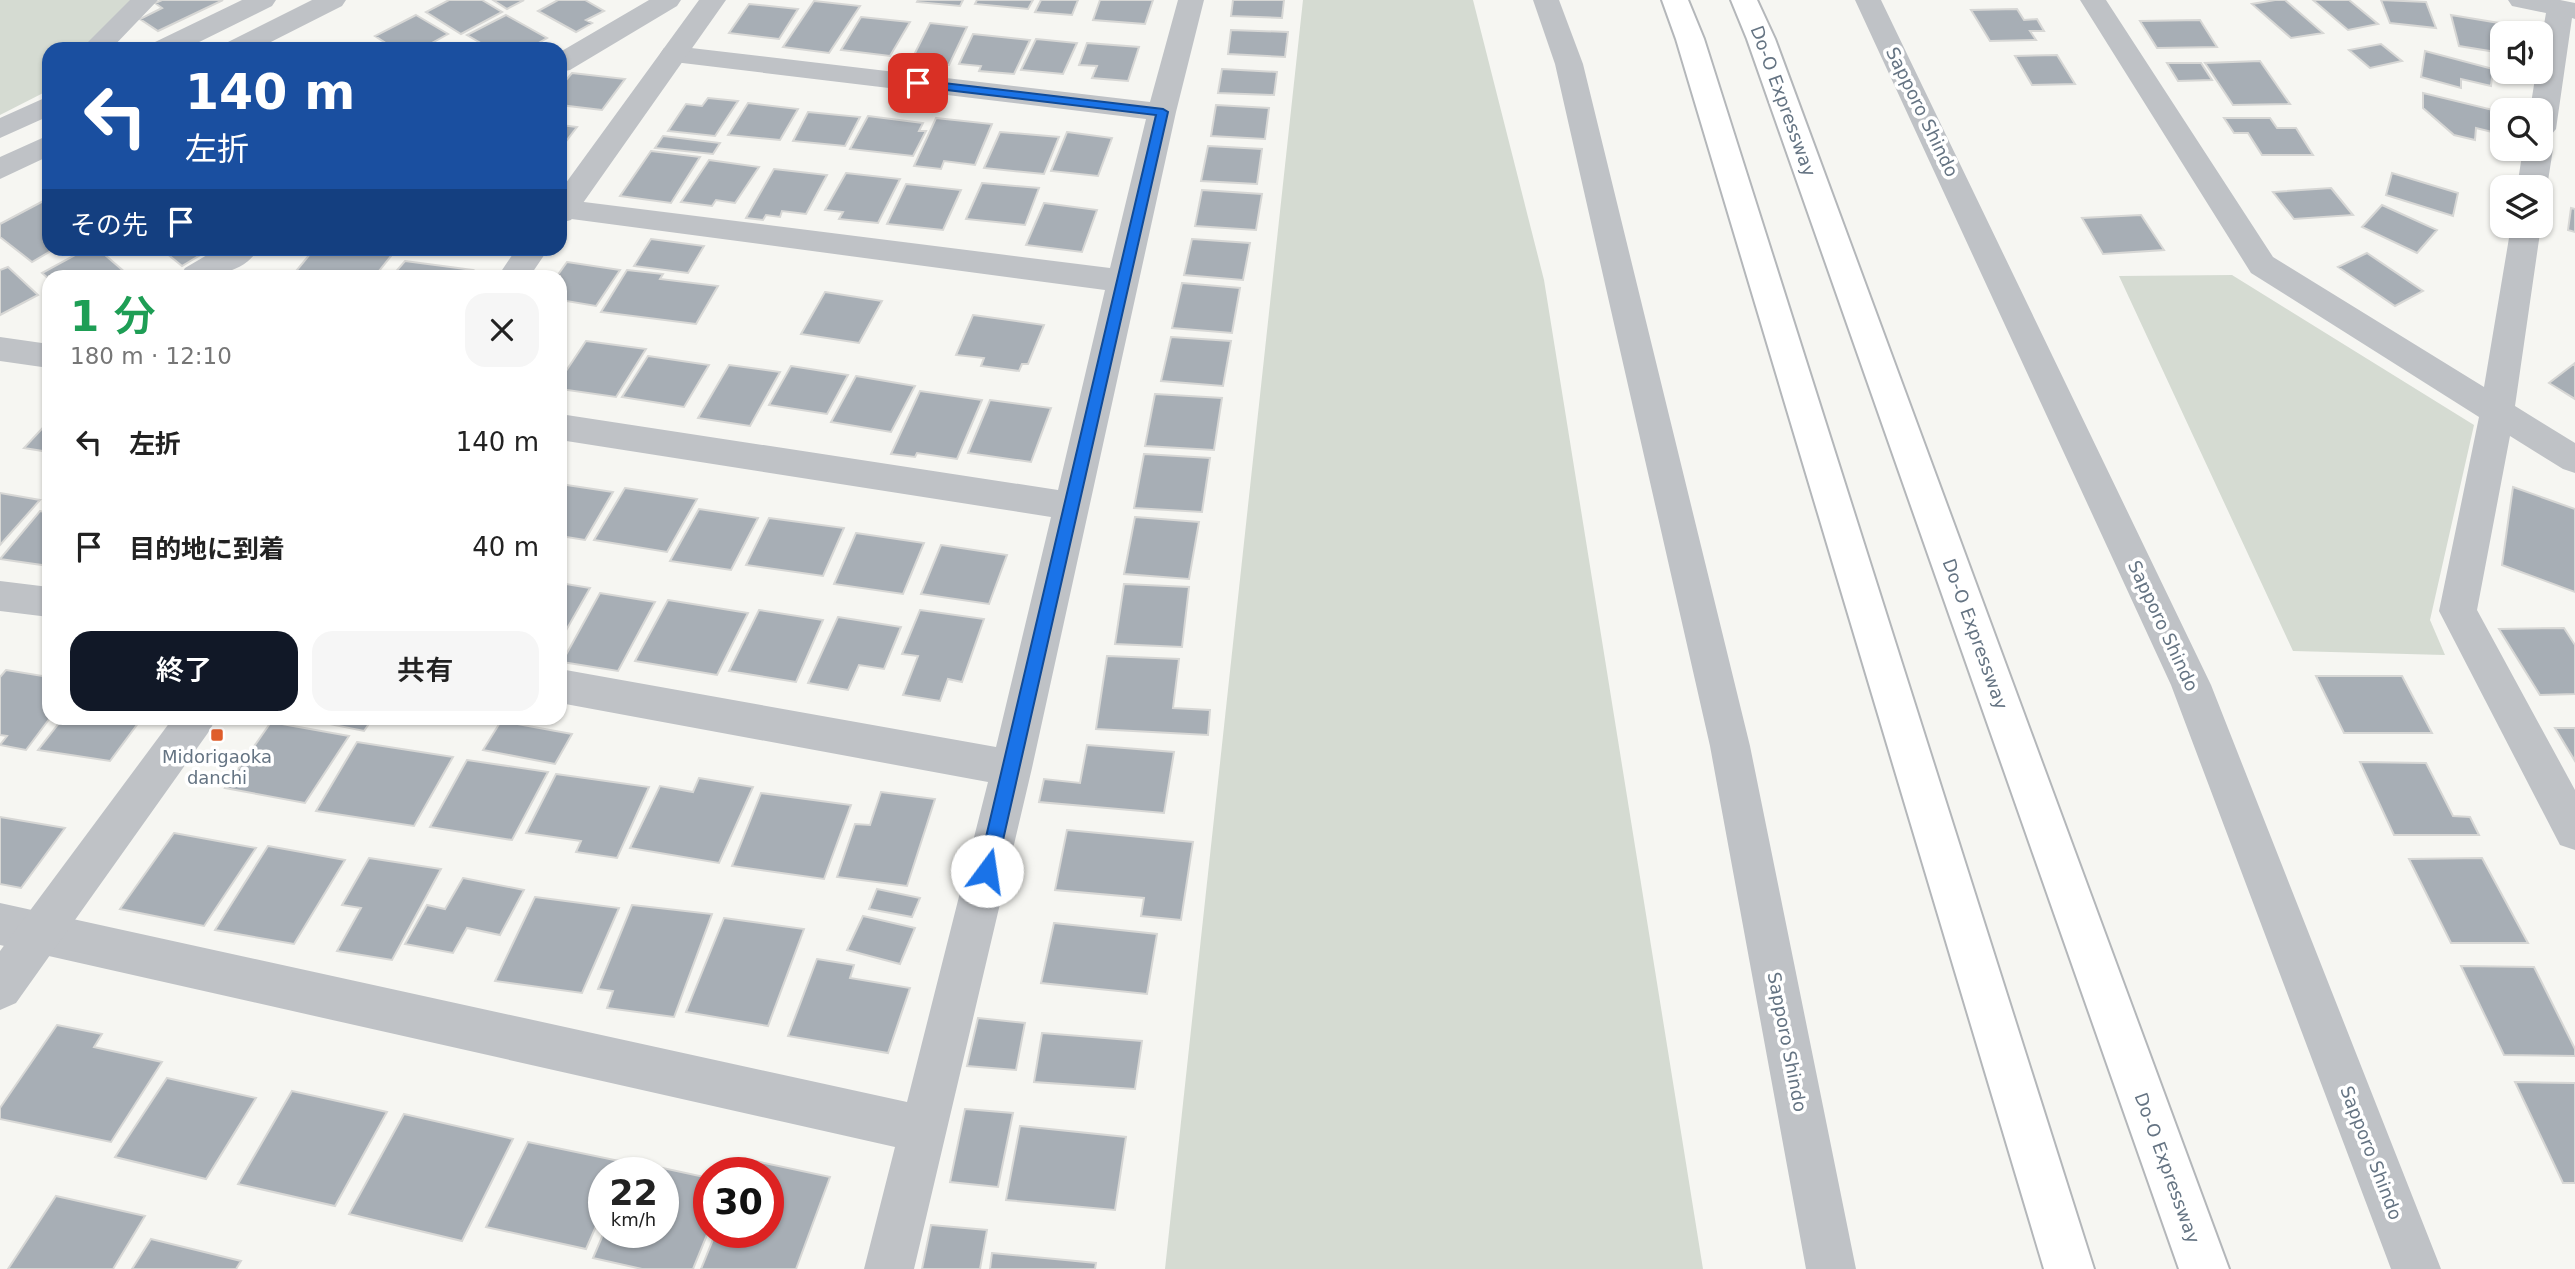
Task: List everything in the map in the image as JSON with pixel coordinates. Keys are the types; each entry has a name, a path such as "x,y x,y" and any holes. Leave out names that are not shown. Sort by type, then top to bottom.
{"highway":[{"path":"1675,0 1690,39 2069,1269"},
{"name":"Do-O Expressway","path":"1744,0 1761,39 2204,1269"}],"street":[{"path":"102,42 145,0"},
{"path":"177,42 263,0"},
{"path":"250,42 333,0"},
{"path":"567,60 668,0"},
{"path":"567,204 713,0"},
{"path":"889,1269 1012,768 1191,0"},
{"name":"Sapporo Shindo","path":"1546,0 1569,64 1730,746 1831,1269"},
{"name":"Sapporo Shindo","path":"1868,0 2191,685 2416,1269"},
{"path":"2521,0 2567,9 2548,98"},
{"path":"2105,1 2262,265 2575,460"},
{"path":"674,54 1163,112"},
{"path":"0,130 42,109"},
{"path":"0,169 42,148"},
{"path":"567,212 1124,281"},
{"path":"2524,238 2497,411 2458,611 2575,831"},
{"path":"207,270 231,256"},
{"path":"0,349 42,355"},
{"path":"567,428 1073,506"},
{"path":"0,596 42,601"},
{"path":"567,687 1012,768"},
{"path":"0,988 21,927 190,725"},
{"path":"21,927 923,1129"}],"shaded area":[{"path":"0,0 145,0 102,42 42,42 42,94 0,115"},
{"path":"1303,0 1473,0 1544,280 1703,1269 1165,1269"},
{"path":"2232,275 2474,425 2430,620 2445,655 2293,651 2119,276"}],"building":[{"path":"162,0 223,0 158,31 140,19 162,8 155,3"},
{"path":"449,0 482,0 502,12 461,34 426,12"},
{"path":"493,0 524,0 507,9"},
{"path":"558,0 585,0 604,11 586,20 592,23 576,32 538,11"},
{"path":"963,0 960,6 917,2"},
{"path":"977,0 1033,0 1028,9 975,4"},
{"path":"1041,0 1078,0 1072,15 1035,12"},
{"path":"1100,0 1153,0 1145,24 1093,20"},
{"path":"1233,0 1284,0 1282,18 1231,16"},
{"path":"2285,0 2323,33 2291,38 2252,4"},
{"path":"2313,0 2349,0 2378,24 2348,30"},
{"path":"2381,0 2426,2 2436,28 2390,23"},
{"path":"814,1 860,6 829,53 783,47"},
{"path":"749,4 798,9 779,39 729,33"},
{"path":"2017,9 2024,20 2037,19 2044,31 2030,31 2036,40 1990,41 1971,10"},
{"path":"416,15 448,34 434,42 384,42 375,36"},
{"path":"506,15 547,38 540,42 479,42 467,35"},
{"path":"2451,15 2490,22 2490,51 2459,46"},
{"path":"861,17 910,22 890,56 841,50"},
{"path":"2200,20 2217,47 2157,48 2140,21"},
{"path":"930,23 967,27 949,65 911,61"},
{"path":"1231,30 1288,32 1285,57 1228,54"},
{"path":"973,34 1030,40 1014,74 979,71 981,66 959,64"},
{"path":"1036,39 1077,43 1063,74 1021,70"},
{"path":"1087,43 1139,47 1128,81 1092,78 1097,66 1079,65"},
{"path":"2381,44 2402,61 2370,68 2349,50"},
{"path":"2425,51 2490,68 2491,84 2491,86 2461,79 2461,88 2421,77"},
{"path":"2057,55 2075,84 2032,85 2015,56"},
{"path":"2260,61 2290,104 2233,105 2205,63"},
{"path":"2167,63 2201,63 2212,80 2178,81"},
{"path":"1222,69 1277,72 1274,95 1218,93"},
{"path":"572,73 625,79 602,110 567,106 567,79"},
{"path":"2423,93 2490,109 2490,132 2476,128 2475,140 2454,135 2423,108"},
{"path":"708,98 738,101 715,136 668,131 686,104 702,106"},
{"path":"748,103 798,109 780,140 728,135"},
{"path":"1216,105 1269,108 1265,139 1211,136"},
{"path":"808,112 860,117 845,146 793,141"},
{"path":"868,116 923,123 919,131 926,131 913,156 850,149"},
{"path":"936,118 992,124 975,165 944,161 941,169 914,166"},
{"path":"2224,118 2270,118 2277,128 2296,128 2313,155 2262,155 2248,133 2234,133"},
{"path":"567,126 577,127 567,140"},
{"path":"1000,132 1059,137 1044,174 984,168"},
{"path":"1067,132 1112,138 1098,176 1051,171"},
{"path":"663,136 720,143 713,154 655,148"},
{"path":"1208,146 1262,149 1257,184 1201,181"},
{"path":"651,151 700,157 671,203 620,196"},
{"path":"709,160 759,167 735,203 716,200 712,206 681,202"},
{"path":"774,169 827,175 806,214 782,211 780,217 766,215 763,220 746,218"},
{"path":"846,173 900,179 878,223 839,219 843,212 825,210"},
{"path":"2392,173 2458,193 2453,216 2386,195"},
{"path":"982,183 1039,188 1025,225 966,219"},
{"path":"906,184 961,190 943,230 887,224"},
{"path":"2331,188 2353,215 2294,219 2273,192"},
{"path":"1202,190 1262,194 1256,230 1195,226"},
{"path":"42,202 42,256 32,262 0,237 0,224"},
{"path":"1044,203 1097,210 1082,252 1026,245"},
{"path":"2382,205 2437,230 2417,253 2362,227"},
{"path":"2571,208 2575,209 2575,232 2568,230"},
{"path":"2141,215 2164,250 2103,254 2082,218"},
{"path":"651,239 704,246 688,273 634,266"},
{"path":"1192,239 1250,243 1243,280 1184,275"},
{"path":"2367,253 2423,291 2395,306 2338,267"},
{"path":"73,256 106,256 122,270 48,270"},
{"path":"170,256 199,256 182,266"},
{"path":"308,256 391,256 380,270 297,270"},
{"path":"405,261 473,270 397,270"},
{"path":"567,262 620,270 596,306 567,301 567,270 561,270"},
{"path":"8,267 38,295 0,315 0,270"},
{"path":"627,270 663,274 660,279 718,286 696,324 601,312"},
{"path":"1182,283 1240,288 1232,333 1172,328"},
{"path":"825,292 882,301 859,343 801,334"},
{"path":"973,315 1044,325 1028,364 1022,364 1019,371 981,366 984,358 956,355"},
{"path":"1171,337 1231,341 1223,386 1161,381"},
{"path":"586,341 646,349 616,397 567,390 567,370"},
{"path":"648,356 709,365 684,407 622,397"},
{"path":"2575,363 2575,399 2549,383"},
{"path":"729,365 780,372 750,426 698,418"},
{"path":"791,366 848,375 827,414 769,405"},
{"path":"856,376 915,386 891,432 831,422"},
{"path":"920,391 982,400 957,459 917,453 915,457 891,454"},
{"path":"1155,394 1222,398 1214,450 1145,446"},
{"path":"990,400 1051,408 1031,462 968,453"},
{"path":"42,429 42,451 24,448"},
{"path":"1144,454 1210,458 1202,512 1134,508"},
{"path":"567,485 613,492 585,540 567,537"},
{"path":"2513,487 2575,509 2575,592 2502,565"},
{"path":"625,488 697,499 667,552 594,540"},
{"path":"0,493 40,500 0,545"},
{"path":"699,509 758,518 731,570 670,561"},
{"path":"40,511 42,511 42,565 0,559"},
{"path":"1135,517 1199,522 1189,579 1124,574"},
{"path":"769,518 844,528 823,576 746,565"},
{"path":"856,533 924,543 903,594 834,584"},
{"path":"941,545 1007,555 989,604 921,594"},
{"path":"567,584 590,588 567,629"},
{"path":"1124,584 1189,587 1182,647 1115,644"},
{"path":"600,593 655,602 618,671 567,663 567,653"},
{"path":"668,600 748,613 717,675 635,661"},
{"path":"759,610 823,620 796,682 729,671"},
{"path":"920,610 984,619 962,682 948,679 940,701 903,695 918,656 902,654"},
{"path":"838,617 901,627 884,669 859,665 848,690 808,683"},
{"path":"2564,628 2575,645 2575,694 2540,695 2499,629"},
{"path":"1107,656 1179,659 1173,708 1210,710 1208,735 1096,729"},
{"path":"6,670 42,676 42,725 45,725 26,750 0,745 7,736 0,735 0,677"},
{"path":"2316,676 2402,676 2432,733 2344,733"},
{"path":"58,725 137,725 110,761 38,750"},
{"path":"269,725 288,725 349,736 305,803 225,788"},
{"path":"334,725 368,725 364,731"},
{"path":"499,725 523,725 572,734 555,764 483,750"},
{"path":"2555,728 2575,728 2575,761"},
{"path":"357,742 453,757 414,826 316,811"},
{"path":"1087,745 1174,752 1164,813 1039,802 1044,779 1080,783"},
{"path":"467,760 548,772 512,840 430,827"},
{"path":"2360,762 2426,763 2453,816 2470,817 2479,835 2394,835"},
{"path":"556,774 649,787 617,858 576,852 581,841 526,833"},
{"path":"699,778 753,787 719,863 630,848 660,786 693,792"},
{"path":"881,792 935,799 907,886 837,877 855,824 870,825"},
{"path":"761,793 851,805 824,879 732,866"},
{"path":"0,817 65,828 21,888 0,884"},
{"path":"1067,830 1193,842 1181,920 1141,916 1144,898 1055,890"},
{"path":"174,833 256,848 204,926 120,909"},
{"path":"268,846 345,860 294,944 215,930"},
{"path":"369,858 441,869 392,960 337,951 361,908 342,905"},
{"path":"2482,858 2528,943 2451,943 2409,859"},
{"path":"463,878 524,890 500,935 467,928 453,953 405,944 427,905 445,909"},
{"path":"877,889 920,898 912,917 869,909"},
{"path":"535,897 619,908 582,993 495,981"},
{"path":"632,905 712,914 674,1017 607,1008 613,991 598,989"},
{"path":"863,916 915,928 900,964 847,950"},
{"path":"724,918 804,929 768,1026 686,1012"},
{"path":"1054,923 1157,934 1147,994 1041,983"},
{"path":"817,959 854,965 850,978 910,988 888,1053 788,1036"},
{"path":"2461,966 2534,967 2575,1049 2575,1056 2504,1055"},
{"path":"978,1018 1025,1023 1016,1070 967,1066"},
{"path":"57,1025 102,1034 94,1047 162,1062 111,1142 0,1119 0,1108"},
{"path":"1042,1033 1142,1041 1135,1089 1034,1082"},
{"path":"167,1078 256,1098 206,1179 115,1157"},
{"path":"2515,1082 2575,1083 2575,1183 2563,1183"},
{"path":"292,1091 387,1112 335,1206 238,1184"},
{"path":"965,1109 1013,1113 998,1187 950,1182"},
{"path":"404,1114 513,1139 462,1241 349,1214"},
{"path":"1020,1126 1126,1137 1115,1210 1006,1200"},
{"path":"528,1142 600,1157 588,1157 586,1249 486,1227"},
{"path":"784,1167 830,1177 796,1269 701,1269 710,1248 784,1248"},
{"path":"679,1172 693,1175 693,1248 702,1248 693,1269 642,1269 593,1258 597,1248 679,1248"},
{"path":"56,1196 145,1216 113,1269 8,1269"},
{"path":"931,1225 987,1230 980,1269 922,1269"},
{"path":"151,1239 241,1261 236,1269 132,1269"},
{"path":"992,1253 1096,1263 1095,1269 990,1269"}],"place":[{"name":"Midorigaoka danchi","path":"217,735"}],"route":[{"path":"918,83 1163,112 987,871"}]}
